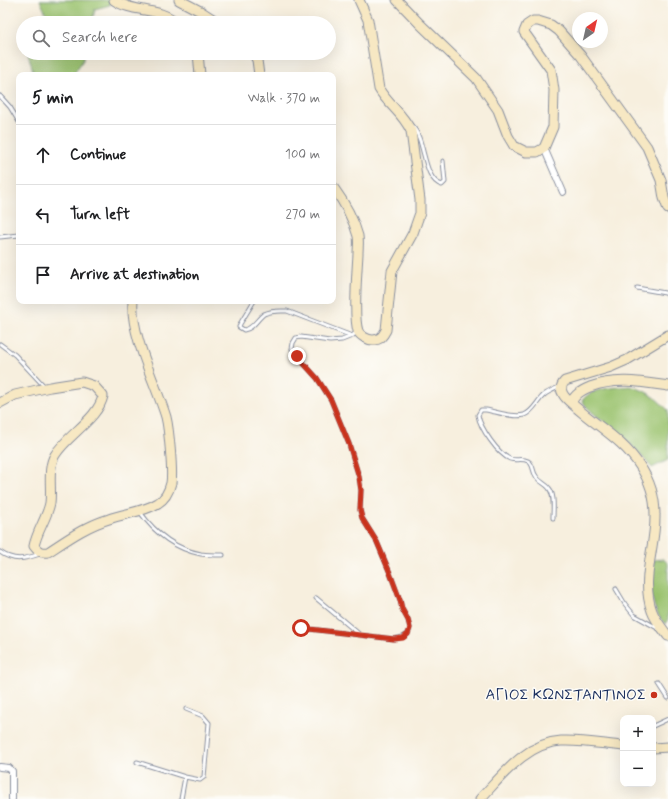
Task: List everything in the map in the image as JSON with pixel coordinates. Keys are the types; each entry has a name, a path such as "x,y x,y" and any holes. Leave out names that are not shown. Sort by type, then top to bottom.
{"main road":[{"path":"114,0 121,5 157,12 167,16"},
{"path":"179,0 208,16"},
{"path":"336,191 352,218 358,238 355,334 370,340 378,340 383,336 386,330 392,271 413,233 420,213 420,200 410,131 406,121 384,97 380,89 368,20 359,0"},
{"path":"397,0 476,78 498,110 508,136 514,146 526,152 537,152 544,148 553,127 554,90 551,70 537,49 526,37 524,32 527,25 533,21 552,25 581,56 647,147 660,180 668,209"},
{"path":"199,60 200,72"},
{"path":"257,60 259,72"},
{"path":"0,403 15,395 82,382 94,386 104,396 102,403 90,418 62,446 52,460 50,502 47,514 34,546 37,550 42,553 48,552 80,530 159,503 167,495 171,483 171,456 166,419 138,340 132,311 133,304"},
{"path":"667,635 652,611 647,591 655,516 654,500 650,484 640,466 629,451 612,435 571,403 561,392 561,386 569,379 611,367 627,360 668,335"},
{"path":"571,403 583,390 606,382 627,381 668,386"},
{"path":"480,799 518,760 530,751 545,744 560,741 619,744"},
{"path":"656,748 668,747"}],"street":[{"path":"544,148 563,192"},
{"path":"0,767 9,768 12,771 12,799"}],"lane":[{"path":"0,96 10,107 16,117"},
{"path":"406,121 418,133 428,168 438,183 442,185 445,182 444,161"},
{"path":"0,237 16,235"},
{"path":"637,288 660,291 668,295"},
{"path":"252,304 239,327 244,330 252,327 265,314 276,311 288,311 355,334"},
{"path":"301,628 394,639 403,638 408,634 410,628 377,542 362,518 360,510 361,490 359,477 349,444 331,400 317,378 292,349 296,338 301,337 330,341 342,340 355,334"},
{"path":"0,344 14,355 46,388"},
{"path":"553,518 553,494 549,488 539,481 529,461 523,459 516,461 508,458 501,452 479,423 478,415 481,410 517,416 524,415 530,412 549,391 561,386"},
{"path":"139,511 150,526 164,539 200,554 223,555"},
{"path":"0,552 16,559 25,559 42,553"},
{"path":"616,589 634,615 667,635"},
{"path":"316,598 360,635"},
{"path":"659,684 668,698"},
{"path":"137,762 185,777 200,780 204,777 209,723 203,716 186,709"},
{"path":"656,725 668,719"},
{"path":"182,799 185,777"}],"green space":[{"path":"40,0 109,0 110,5 95,9 94,16 47,16"},
{"path":"30,60 83,60 75,72 33,72"},
{"path":"630,386 651,395 668,410 668,460 652,468 626,440 594,414 582,401 586,396 597,391"},
{"path":"663,559 668,563 668,619 665,624 655,609 652,594 654,560"}],"place":[{"name":"ΑΓΙΟΣ ΚΩΝΣΤΑΝΤΙΝΟΣ","path":"654,695"}],"route":[{"path":"297,356 317,378 331,400 349,444 359,477 361,490 360,510 362,518 377,542 410,628 408,634 403,638 394,639 301,628"}]}
